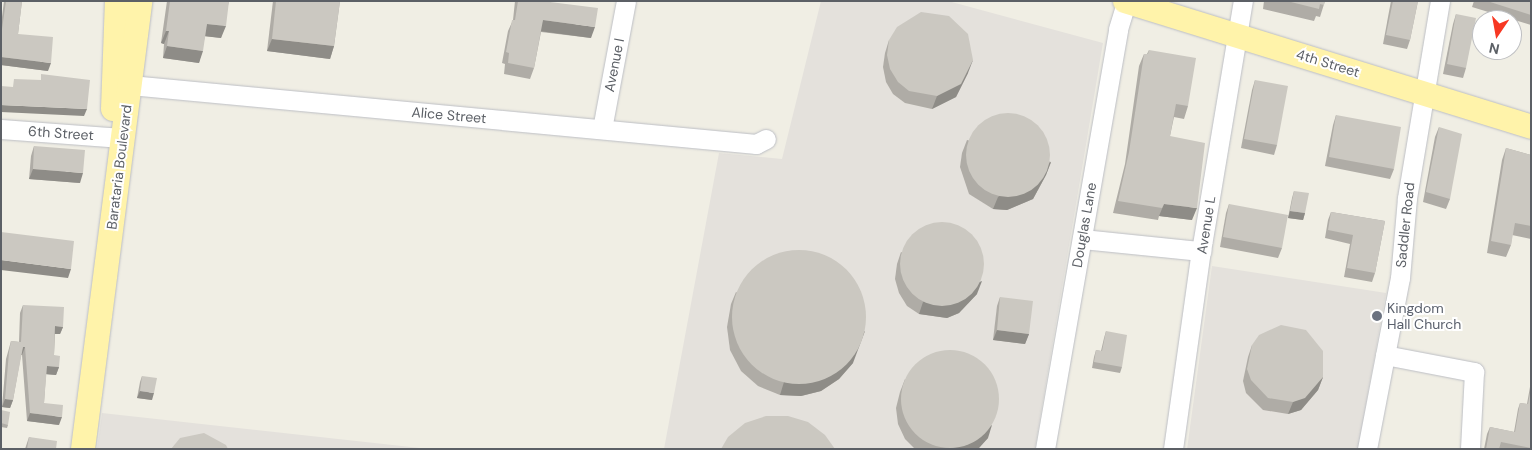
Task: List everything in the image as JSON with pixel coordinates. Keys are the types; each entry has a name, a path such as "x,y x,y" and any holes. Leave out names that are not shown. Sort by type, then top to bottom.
{"main road":[{"name":"Barataria Boulevard","path":"83,449 98,332 117,137 117,1"},
{"name":"Barataria Boulevard","path":"117,137 130,85 140,1"},
{"name":"4th Street","path":"1126,1 1531,127"}],"street":[{"name":"Avenue I","path":"602,129 626,1"},
{"name":"Douglas Lane","path":"1045,449 1126,1"},
{"name":"Avenue L","path":"1172,449 1201,251 1243,1"},
{"name":"Saddler Road","path":"1369,448 1400,278 1407,198 1423,92 1440,1"},
{"name":"Alice Street","path":"130,85 756,144 766,139"},
{"name":"6th Street","path":"1,129 117,137"},
{"path":"1082,239 1201,251"},
{"path":"1385,355 1474,372 1470,449"}],"shaded area":[{"path":"821,1 948,1 1103,43 1035,449 664,449 719,153 782,159"},
{"path":"1212,266 1386,293 1358,449 1187,449"},
{"path":"102,413 429,449 97,449"}],"building":[{"path":"6,1 22,1 18,34 53,37 51,63 1,57 1,36"},
{"path":"170,1 229,1 226,26 207,24 203,51 167,46 169,31 166,31"},
{"path":"276,1 340,1 334,46 272,39"},
{"path":"518,1 550,1 598,8 595,27 543,20 534,68 508,63 509,53 506,52"},
{"path":"1287,1 1325,1 1324,5 1320,4 1319,9"},
{"path":"1393,1 1418,1 1410,40 1386,35"},
{"path":"1487,1 1531,1 1531,15 1522,12 1522,10 1515,10"},
{"path":"921,12 949,16 968,34 973,60 961,84 937,96 909,91 898,82 890,69 887,55 889,40 897,27"},
{"path":"1456,14 1472,17 1472,38 1466,68 1447,64"},
{"path":"1149,50 1196,58 1188,106 1176,104 1170,136 1205,143 1197,208 1164,204 1162,208 1118,201 1129,152 1144,54 1148,54"},
{"path":"41,74 90,80 87,109 1,105 1,86 13,87 14,79 41,80"},
{"path":"1255,80 1288,86 1277,145 1244,139"},
{"path":"1008,113 1024,116 1038,125 1047,139 1050,155 1047,171 1038,185 1024,194 1008,197 992,194 978,185 969,171 966,155 969,139 978,125 992,116"},
{"path":"1336,115 1401,127 1394,169 1329,157"},
{"path":"1439,127 1462,134 1450,199 1426,192"},
{"path":"34,146 85,150 83,173 33,169"},
{"path":"1506,148 1531,155 1531,226 1515,223 1511,245 1491,241"},
{"path":"1294,191 1309,193 1305,213 1290,211"},
{"path":"1229,204 1288,215 1282,248 1223,237"},
{"path":"1331,212 1385,221 1375,273 1347,268 1353,235 1328,230"},
{"path":"942,222 958,225 972,234 981,248 984,264 981,280 972,294 958,303 942,306 926,303 912,294 903,280 900,264 903,248 912,234 926,225"},
{"path":"1,232 74,241 71,269 1,260"},
{"path":"799,250 825,255 846,270 861,291 866,317 861,343 846,364 825,379 799,384 773,379 752,364 737,343 732,317 737,291 752,270 773,255"},
{"path":"1000,297 1033,301 1029,334 997,330"},
{"path":"23,305 64,307 63,327 55,326 54,355 60,356 59,367 47,366 44,403 63,405 62,417 30,413 25,347 23,347 13,400 5,399 11,341 21,342"},
{"path":"1281,325 1306,330 1323,351 1323,377 1305,398 1293,402 1268,398 1251,380 1247,369 1252,345 1259,335"},
{"path":"1106,331 1127,335 1122,367 1094,362 1096,350 1102,351"},
{"path":"950,350 969,354 985,364 995,380 999,399 995,418 985,434 969,444 950,448 931,444 915,434 905,418 901,399 905,380 915,364 931,354"},
{"path":"142,376 157,378 154,393 140,391"},
{"path":"1531,388 1531,448 1501,442 1499,449 1486,449 1490,427 1515,432 1520,403 1528,404"},
{"path":"1,410 10,412 8,425 1,423"},
{"path":"766,416 788,416 808,422 825,435 835,449 721,449 728,437 745,423"},
{"path":"204,433 226,445 228,449 171,449 180,438"},
{"path":"29,437 57,441 56,449 27,449"}],"place":[{"name":"Kingdom Hall Church","path":"1377,316"}]}
